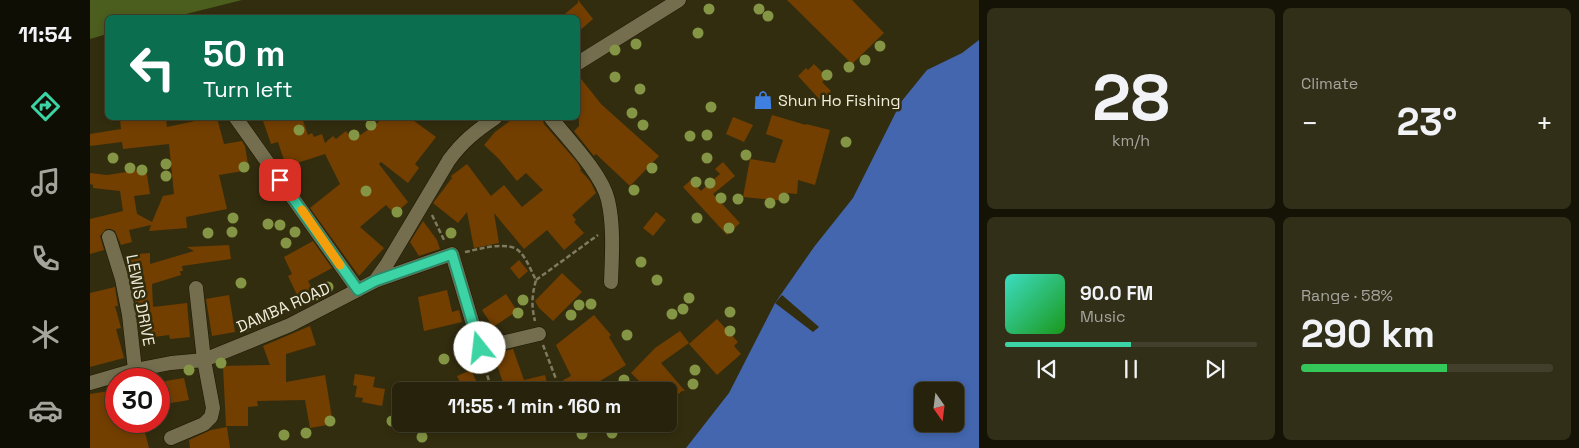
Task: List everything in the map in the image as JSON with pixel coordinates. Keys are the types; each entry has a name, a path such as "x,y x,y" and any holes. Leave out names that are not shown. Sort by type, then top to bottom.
{"street":[{"path":"580,62 679,0"},
{"path":"237,120 358,290"},
{"name":"DAMBA ROAD","path":"149,368 204,360 290,325 375,281 460,144 492,120"},
{"path":"553,120 601,183 608,200 611,225 611,282"},
{"name":"LEWIS DRIVE","path":"109,237 122,279 129,315 135,368"},
{"path":"375,281 452,254 480,348 539,334"},
{"path":"171,438 204,424 211,417 213,408 204,360 196,288"},
{"name":"DAMBA ROAD","path":"90,383 105,379"}],"path":[{"path":"424,200 452,254 498,245 517,248 522,252 536,280 532,297 532,309 556,379"},
{"path":"536,280 611,225"},
{"path":"480,348 489,382"}],"green space":[{"path":"90,0 242,0 182,15 105,15 105,35 90,39"}],"water":[{"path":"979,40 979,448 686,448 729,393 775,303 814,247 853,198 901,102 927,70 962,53"}],"pier":[{"path":"782,295 819,327 813,332 775,303"}],"building":[{"path":"578,0 593,19 580,30 580,15 564,15 578,3"},
{"path":"787,0 852,0 884,33 852,64"},
{"path":"814,64 827,77 822,82 831,91 821,101 798,76 806,68 808,70"},
{"path":"580,78 601,104 659,156 630,186 596,154 594,156 574,131 579,126"},
{"path":"772,115 830,130 815,185 798,180 797,194 786,193 785,201 743,197 750,159 775,163 783,140 766,134"},
{"path":"733,117 753,125 744,142 726,134"},
{"path":"120,120 166,120 167,127 200,120 218,120 224,144 242,141 245,146 249,170 219,175 227,209 186,217 187,228 149,231 151,225 129,230 132,242 121,245 115,231 106,229 100,236 104,250 90,254 90,219 123,211 120,191 93,188 93,185 90,184 90,173 107,175 146,169 150,194 134,196 137,214 152,222 163,196 174,194 169,144 123,149 122,142 90,146 90,134 121,129"},
{"path":"263,120 303,120 308,135 312,133 314,137 322,134 325,143 333,136 336,139 346,131 353,140 381,120 413,120 436,137 415,164 419,168 408,183 381,162 379,164 408,202 395,214 386,205 360,227 384,248 359,276 310,208 340,184 325,154 297,163 295,159 285,163 278,142 271,144"},
{"path":"511,120 543,120 590,181 596,193 572,215 576,220 574,222 584,233 564,250 547,230 524,249 494,213 499,243 474,248 467,212 458,223 433,203 452,178 451,176 467,164 491,196 504,185 522,207 543,190 526,173 517,181 498,158 484,145 495,132"},
{"path":"723,162 735,176 713,194 740,223 727,235 683,187 691,180 701,191 720,174 715,169"},
{"path":"656,212 666,220 653,236 643,228"},
{"path":"423,221 437,240 440,249 419,256 410,242"},
{"path":"313,241 332,268 308,281 314,293 299,299 288,276 292,274 284,257"},
{"path":"229,245 231,259 182,266 183,271 180,271 181,275 152,284 153,307 187,303 190,337 170,339 169,335 146,338 142,304 136,305 128,270 127,255 150,253 150,264 194,251 187,247"},
{"path":"519,260 528,271 519,279 510,268"},
{"path":"562,273 582,292 553,321 539,308 535,301"},
{"path":"115,287 118,306 115,306 121,328 116,329 124,358 90,367 90,293"},
{"path":"447,290 452,312 459,310 462,322 424,331 418,297"},
{"path":"506,294 517,311 493,327 482,310"},
{"path":"229,295 235,332 212,336 206,299"},
{"path":"594,315 611,335 609,337 626,365 599,382 564,382 563,380 571,376 556,345"},
{"path":"717,319 738,342 734,346 741,354 717,375 689,344"},
{"path":"310,326 316,345 286,354 286,382 325,375 333,424 310,428 305,400 257,401 258,406 248,407 248,426 226,426 223,366 270,365 263,346"},
{"path":"680,331 689,343 661,363 685,391 677,395 677,382 640,382 631,373 655,348"},
{"path":"513,349 524,380 545,375 547,382 503,382 493,354"},
{"path":"471,370 477,382 460,382 457,376"},
{"path":"355,374 375,377 373,387 385,389 382,406 362,402 363,398 355,397 357,386 353,385"},
{"path":"184,378 189,400 170,403 170,380"},
{"path":"105,392 105,433 145,433 149,448 90,448 90,394"},
{"path":"227,427 230,448 190,448 189,440 211,430"}],"slow traffic":[{"path":"302,210 340,265"}],"place":[{"name":"Shun Ho Fishing","path":"763,100"}],"route":[{"path":"280,180 358,290 375,281 452,254 480,348"}]}
